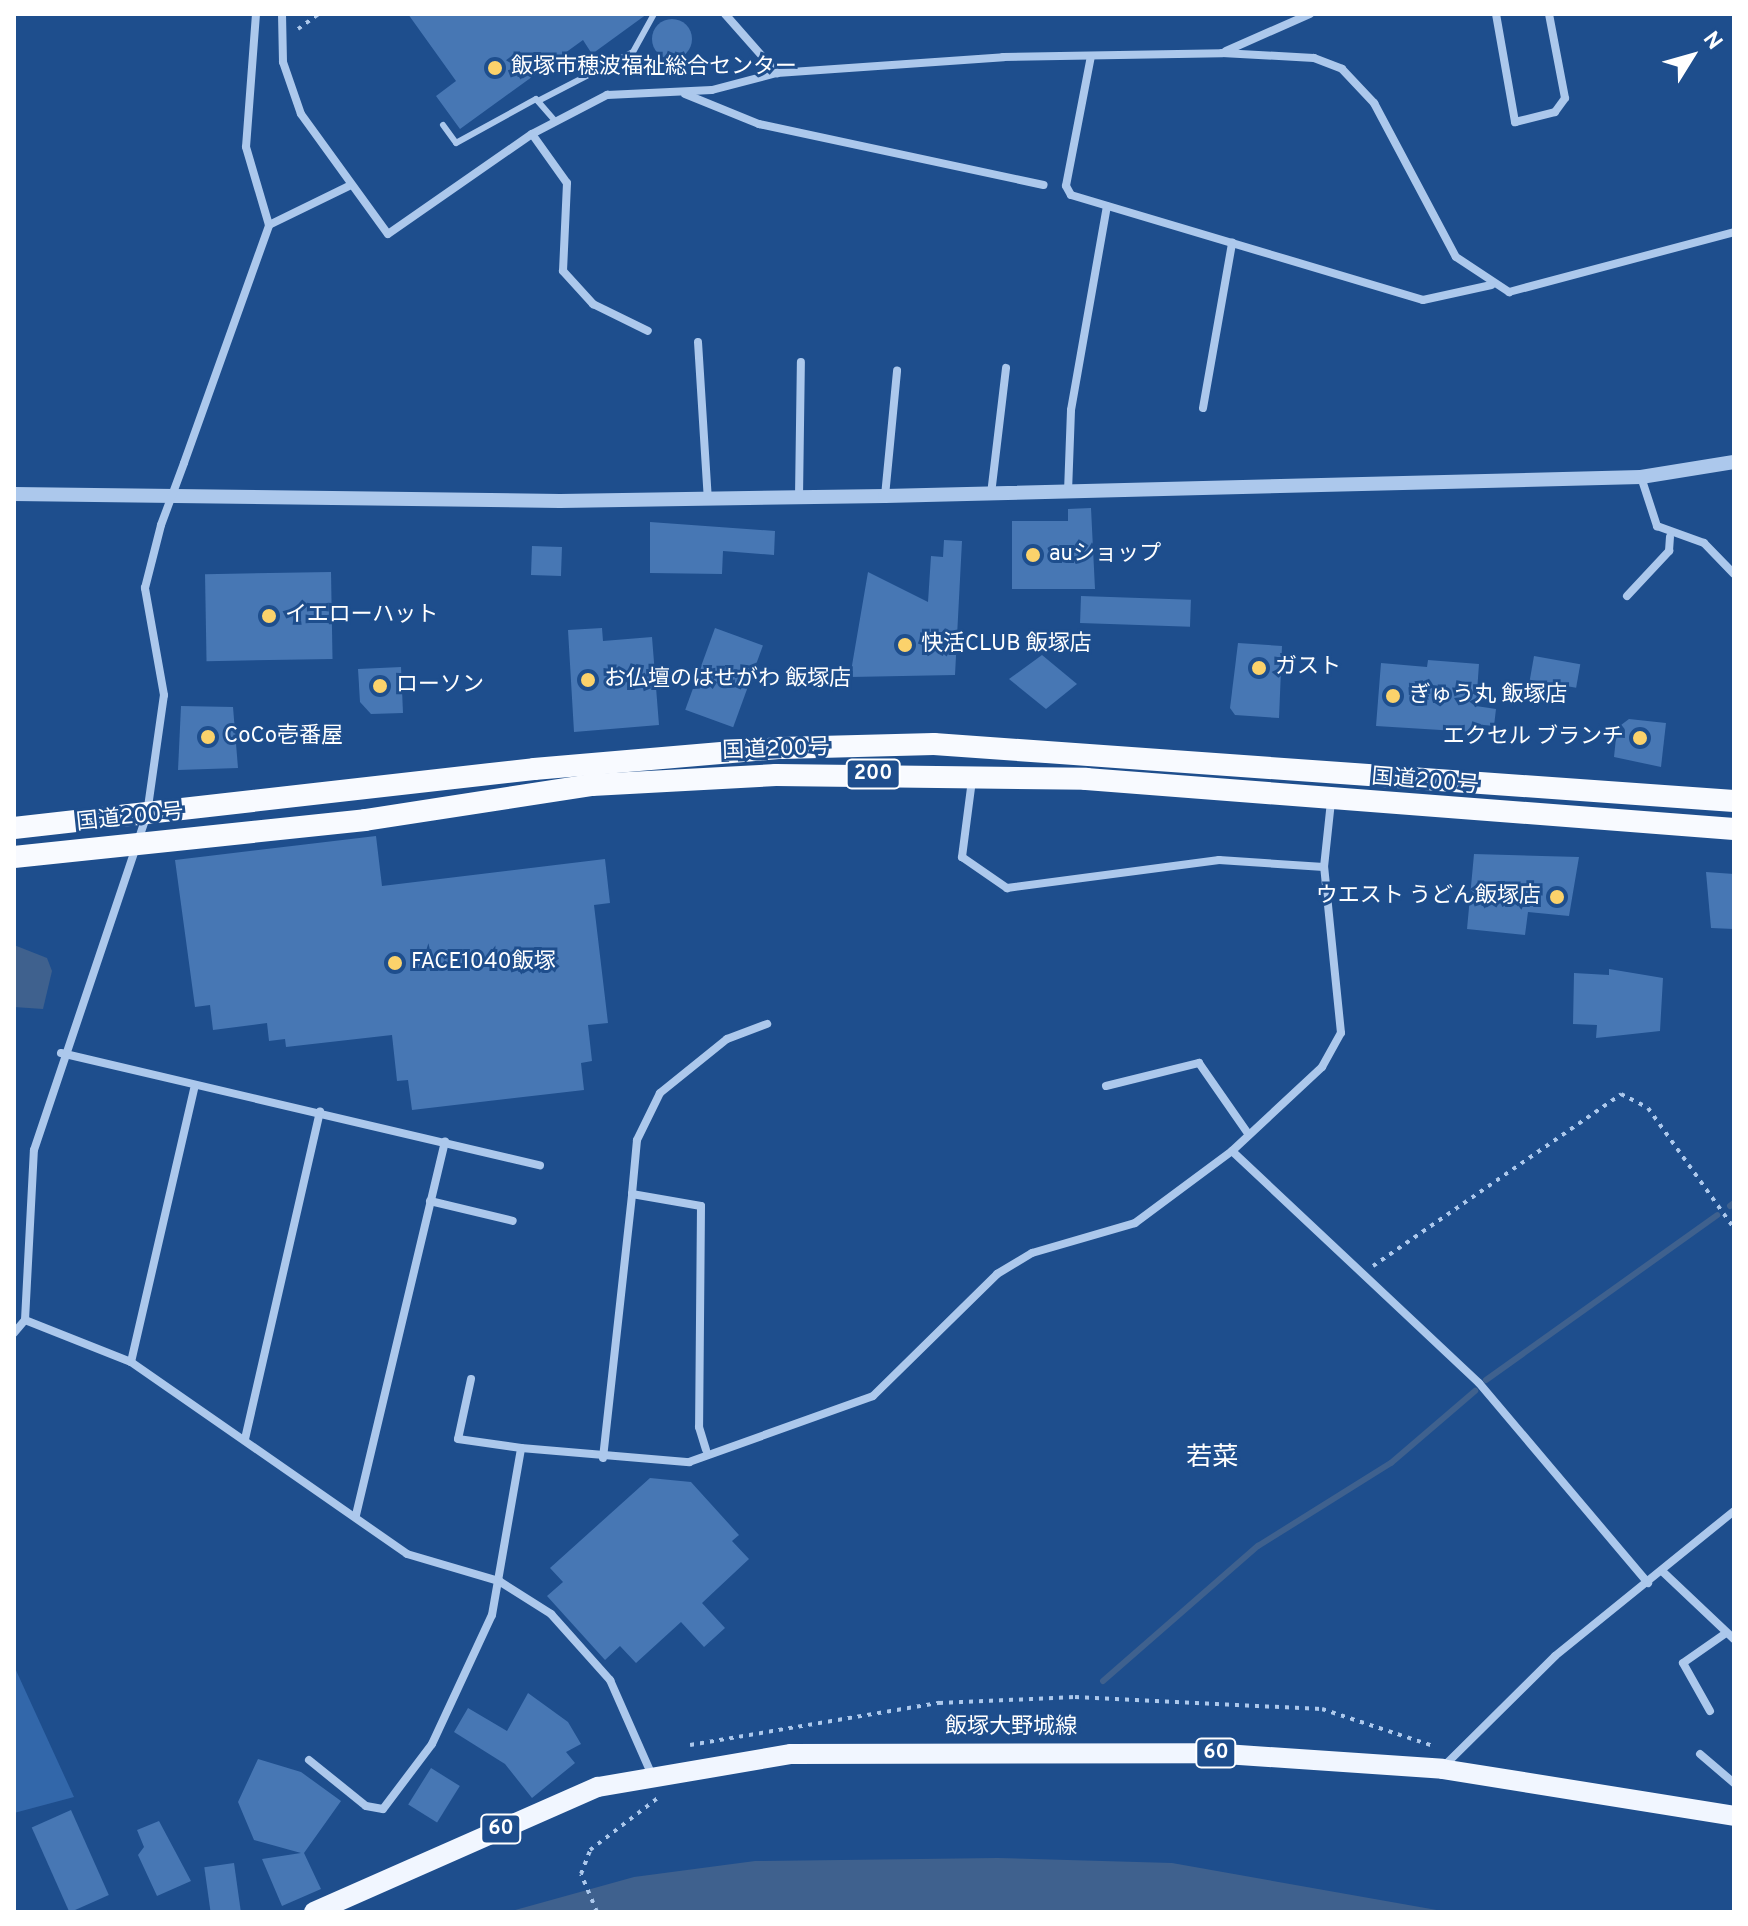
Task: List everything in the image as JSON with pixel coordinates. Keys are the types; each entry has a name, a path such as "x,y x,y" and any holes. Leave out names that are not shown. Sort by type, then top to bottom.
{"highway":[{"name":"国道200号","path":"14,828 534,769 781,748 934,744 1734,801"},
{"name":"国道200号","path":"14,857 365,820 592,785 972,775 1734,829"}],"main road":[{"name":"飯塚大野城線","path":"314,1912 559,1802 651,1773 791,1754 1030,1751 1210,1753 1446,1762 1734,1816"}],"street":[{"path":"14,1333 25,1320 34,1150 61,1053 99,969 147,814 164,695 145,588 161,525 269,225 246,147 256,14"},
{"path":"282,14 288,86 351,185 388,234 532,134 607,95 682,92 777,73 1091,56 1222,53 1314,58 1342,69 1374,103 1456,257 1491,285 1509,292 1566,282 1734,232"},
{"path":"725,14 777,73"},
{"path":"1222,53 1310,14"},
{"path":"1496,14 1515,122 1555,112 1565,98 1549,14"},
{"path":"1091,56 1066,186 1071,195 1423,300 1491,285"},
{"path":"682,92 759,124 1044,185"},
{"path":"532,134 567,183 563,271 593,304 648,331"},
{"path":"269,225 351,185"},
{"path":"1068,492 1071,410 1107,206"},
{"path":"1203,408 1232,243"},
{"path":"698,342 708,499"},
{"path":"799,497 801,362"},
{"path":"991,494 1006,368"},
{"path":"885,496 897,371"},
{"path":"14,494 708,499 885,496 1641,477 1734,462"},
{"path":"1641,477 1648,509 1670,537 1704,543 1734,574"},
{"path":"1627,596 1669,551 1670,537"},
{"path":"972,775 962,857 1007,888 1219,860 1324,867"},
{"path":"471,1379 458,1439 603,1458 689,1462 706,1450 873,1396 997,1274 1032,1253 1135,1223 1232,1151 1247,1132 1338,1045 1324,867 1332,800"},
{"path":"603,1458 637,1140 660,1093 727,1039 767,1024"},
{"path":"61,1053 320,1111 540,1165"},
{"path":"1106,1086 1199,1063 1247,1132"},
{"path":"131,1362 195,1085"},
{"path":"245,1439 320,1111"},
{"path":"356,1515 445,1141"},
{"path":"1232,1151 1479,1383 1648,1583"},
{"path":"632,1194 701,1206 699,1427 706,1450"},
{"path":"430,1201 513,1221"},
{"path":"25,1320 131,1362 356,1515 407,1554 499,1581 551,1614 597,1661 651,1773"},
{"path":"309,1760 366,1806 390,1806 473,1666 499,1581 521,1448"},
{"path":"1446,1762 1734,1511"},
{"path":"1662,1571 1734,1639"},
{"path":"1710,1711 1683,1663 1726,1633"},
{"path":"1700,1754 1734,1783"}],"lane":[{"path":"538,101 633,52 654,14"},
{"path":"443,125 456,143 528,99 538,101 555,121"}],"path":[{"path":"296,30 319,14"},
{"path":"1364,1272 1621,1094 1648,1108 1734,1228"},
{"path":"690,1745 939,1703 1121,1698 1322,1709 1446,1762"},
{"path":"597,1912 581,1874 590,1850 662,1794"}],"shaded area":[{"path":"14,945 47,958 52,971 43,1009 14,1007"},
{"path":"14,1666 74,1797 14,1813"},
{"path":"998,1858 1172,1863 1448,1912 508,1912 634,1877 755,1861"}],"building":[{"name":"飯塚市穂波福祉総合センター","path":"408,14 647,14 592,54 583,40 460,129 436,96 456,81"},
{"name":"飯塚市穂波福祉総合センター","path":"672,19 686,25 692,39 686,53 672,59 658,53 652,39 658,25"},
{"path":"1091,508 1095,589 1012,589 1012,521 1068,521 1068,509"},
{"path":"650,522 775,531 774,555 723,551 722,574 650,573"},
{"name":"快活CLUB 飯塚店","path":"944,540 962,541 955,675 850,677 868,572 928,602 931,556 943,557"},
{"path":"532,546 562,547 561,576 531,575"},
{"name":"イエローハット","path":"331,572 333,659 207,661 205,574"},
{"path":"1081,596 1191,600 1190,627 1080,623"},
{"path":"602,628 603,641 652,637 659,725 574,732 568,630"},
{"path":"715,628 763,645 733,727 685,710"},
{"name":"ガスト","path":"1238,643 1282,646 1279,718 1235,715 1230,708"},
{"path":"1042,655 1077,684 1046,709 1009,679"},
{"path":"1534,656 1580,664 1576,688 1530,680"},
{"path":"1428,660 1479,664 1476,706 1496,709 1494,726 1474,724 1473,732 1376,726 1381,663 1427,667"},
{"name":"ローソン","path":"401,667 403,713 371,714 360,702 358,669"},
{"name":"CoCo壱番屋","path":"181,706 233,707 238,768 178,770"},
{"name":"エクセル ブランチ","path":"1629,719 1666,723 1661,767 1614,757 1617,728"},
{"name":"FACE1040飯塚","path":"376,836 382,886 605,859 610,903 594,905 608,1023 588,1025 592,1061 581,1063 584,1090 412,1110 408,1080 397,1081 392,1035 286,1047 285,1039 269,1041 267,1023 213,1030 210,1005 195,1007 175,860"},
{"path":"1474,854 1579,857 1569,916 1528,912 1525,935 1467,929"},
{"path":"1706,872 1734,874 1734,929 1711,928"},
{"path":"1609,969 1663,978 1660,1031 1596,1038 1597,1025 1573,1024 1574,973 1609,975"},
{"path":"650,1478 691,1482 739,1535 732,1541 749,1559 702,1603 725,1628 704,1647 681,1622 636,1663 620,1646 605,1660 547,1596 563,1582 550,1568"},
{"path":"528,1693 568,1722 581,1744 566,1752 575,1763 532,1798 505,1764 454,1732 468,1708 507,1731"},
{"path":"258,1759 301,1772 341,1801 304,1853 321,1889 282,1906 262,1859 301,1853 254,1840 238,1802"},
{"path":"431,1768 460,1786 437,1822 408,1804"},
{"path":"71,1810 109,1895 69,1912 32,1827"},
{"path":"159,1821 191,1881 157,1896 138,1855 144,1847 137,1830"},
{"path":"234,1863 241,1912 211,1912 204,1867"}],"waterway":[{"path":"1730,1206 1734,1203"},
{"path":"1486,1380 1717,1215"},
{"path":"1103,1681 1258,1546 1391,1463 1475,1391"}],"place":[{"name":"飯塚市穂波福祉総合センター","path":"495,68"},
{"name":"auショップ","path":"1033,555"},
{"name":"イエローハット","path":"269,616"},
{"name":"快活CLUB 飯塚店","path":"905,645"},
{"name":"ガスト","path":"1259,668"},
{"name":"お仏壇のはせがわ 飯塚店","path":"588,680"},
{"name":"ローソン","path":"380,686"},
{"name":"ぎゅう丸 飯塚店","path":"1393,696"},
{"name":"CoCo壱番屋","path":"208,737"},
{"name":"エクセル ブランチ","path":"1640,738"},
{"name":"ウエスト うどん飯塚店","path":"1557,897"},
{"name":"FACE1040飯塚","path":"395,963"}],"district":[{"name":"若菜","path":"1212,1459"}]}
